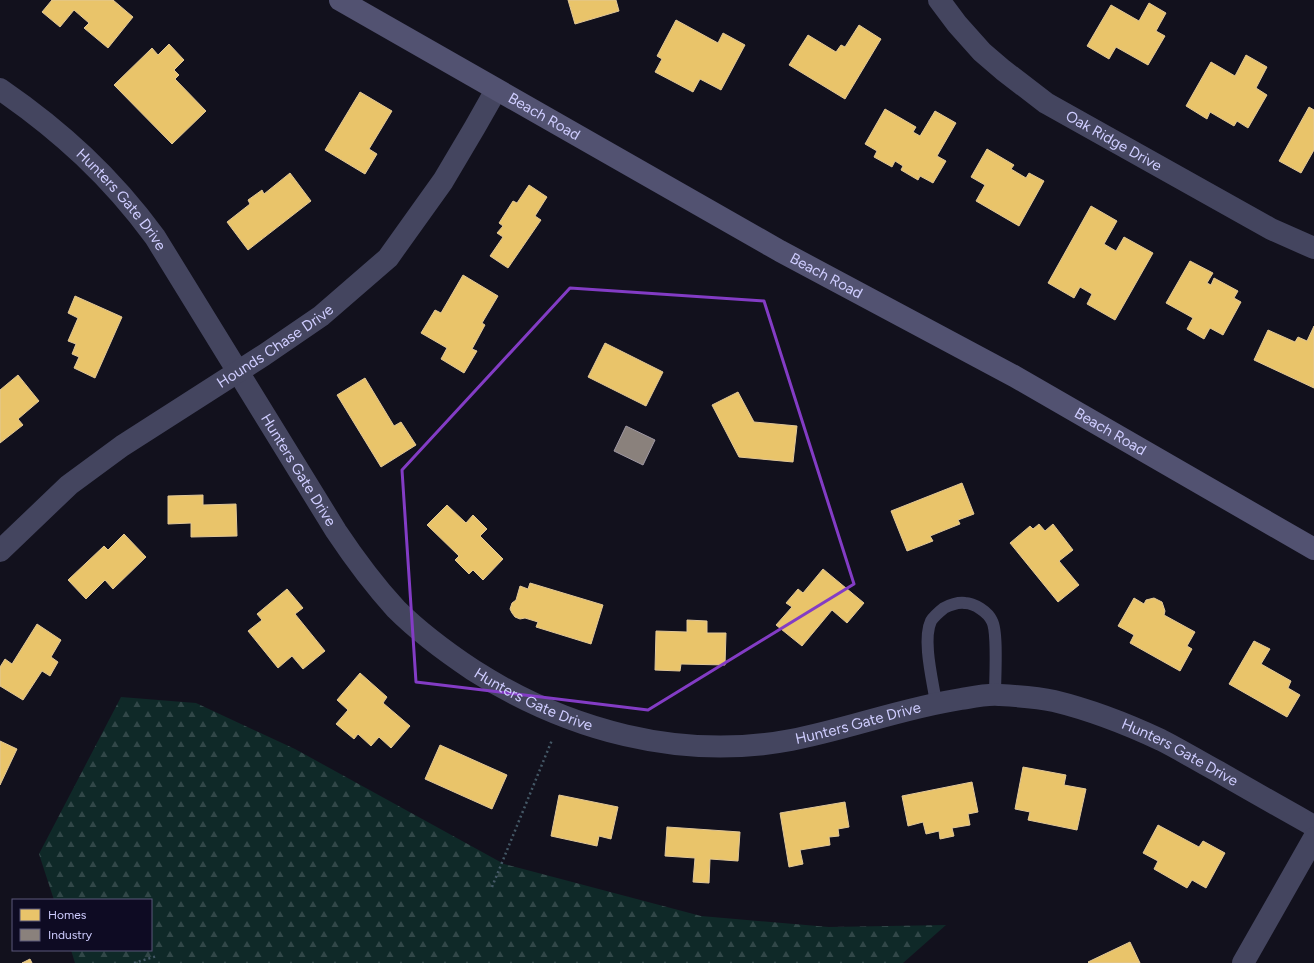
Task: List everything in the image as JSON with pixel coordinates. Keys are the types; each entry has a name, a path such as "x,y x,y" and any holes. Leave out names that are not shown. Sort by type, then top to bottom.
{"street":[{"name":"Beach Road","path":"340,0 496,90 723,217 780,251 1014,376 1314,549"},
{"name":"Oak Ridge Drive","path":"939,0 957,24 982,52 1046,103 1271,229 1314,248"},
{"name":"Hunters Gate Drive","path":"0,89 26,107 75,147 113,184 137,212 155,237 342,540 362,568 396,609 454,657 519,697 592,727 621,735 667,744 705,746 748,746 790,740 936,703 995,694 1052,701 1109,718 1163,741 1314,826"},
{"name":"Hounds Chase Drive","path":"0,551 68,485 122,446 264,355 320,316 388,258 443,181 496,90"},
{"path":"1243,963 1314,838"}],"lane":[{"path":"936,703 927,644 928,632 931,621 938,613 952,604 964,603 976,606 992,621 995,638 995,694"}],"path":[{"path":"492,887 552,740"},
{"path":"134,963 157,956"}],"highlighted area":[{"path":"570,288 764,301 854,584 648,710 416,682 402,470"}],"green space":[{"path":"121,697 196,703 295,749 504,864 701,916 829,927 946,925 903,963 75,963 71,951 152,951 152,899 54,899 39,854"}],"building: Homes":[{"path":"52,0 113,0 133,17 108,48 84,28 89,23 74,10 60,27 42,12"},
{"path":"568,0 616,0 619,11 575,24"},
{"path":"1149,3 1166,13 1156,31 1165,36 1148,65 1116,47 1109,59 1087,46 1111,5 1139,21"},
{"path":"676,20 718,43 723,33 745,45 721,90 700,79 693,92 655,72 662,59 657,56"},
{"path":"859,25 881,39 845,99 789,65 808,35 836,52 841,45 845,47"},
{"path":"169,44 184,60 174,70 179,75 175,79 206,111 172,144 114,85 152,48 158,55"},
{"path":"1246,55 1267,67 1256,88 1267,95 1248,128 1237,121 1234,126 1210,112 1207,119 1186,106 1211,62 1235,76"},
{"path":"360,92 392,111 369,149 377,154 365,174 325,150"},
{"path":"1309,107 1314,110 1314,150 1301,173 1279,161"},
{"path":"885,109 916,127 913,132 920,136 935,111 956,123 937,156 946,161 933,183 920,176 918,180 901,170 903,166 895,161 892,167 874,157 877,151 865,144"},
{"path":"987,149 1014,165 1011,169 1026,178 1029,173 1044,181 1019,226 976,201 985,185 971,177"},
{"path":"290,173 311,201 248,250 227,222 250,204 248,200 262,190 264,194"},
{"path":"529,185 547,197 535,216 541,220 508,268 490,256 503,237 497,233 503,226 499,223 513,201 517,203"},
{"path":"1091,206 1117,221 1104,244 1116,251 1124,237 1153,253 1115,320 1087,304 1092,294 1080,287 1074,298 1048,283"},
{"path":"1190,261 1213,273 1207,283 1211,285 1214,278 1238,291 1234,298 1241,302 1223,335 1210,328 1204,339 1187,329 1193,318 1166,303"},
{"path":"463,275 498,296 482,323 485,325 472,349 477,351 464,373 441,359 447,348 421,333 435,310 441,313"},
{"path":"75,296 122,317 95,378 74,368 79,357 72,354 76,344 68,341 78,318 68,313"},
{"path":"1314,326 1314,388 1254,360 1268,330 1295,342 1298,337 1307,341"},
{"path":"605,343 663,372 646,406 588,377"},
{"path":"18,375 39,401 18,419 23,425 0,443 0,390"},
{"path":"365,378 394,426 401,422 416,445 381,467 337,395"},
{"path":"738,392 754,422 797,426 793,462 739,457 712,405"},
{"path":"962,483 974,514 958,520 960,524 930,536 933,541 907,551 891,511"},
{"path":"203,495 203,505 236,504 237,536 191,537 191,523 168,524 168,496"},
{"path":"447,505 466,523 473,515 487,529 480,536 503,559 483,580 473,570 469,574 455,560 459,556 427,525"},
{"path":"1039,524 1045,531 1053,524 1073,550 1059,561 1079,585 1058,602 1010,543 1030,526 1033,529"},
{"path":"124,534 146,557 113,589 105,580 86,599 68,580 104,546 108,550"},
{"path":"823,569 864,603 847,623 832,610 802,646 776,625 792,607 786,603 798,589 803,593"},
{"path":"530,583 603,605 591,644 536,627 538,622 515,617 510,609 512,603 516,600 520,586 528,589"},
{"path":"287,589 303,608 295,614 325,651 303,669 292,656 278,668 248,631 262,620 257,614"},
{"path":"1134,598 1144,604 1146,600 1154,598 1162,602 1165,611 1164,615 1195,632 1187,646 1192,649 1180,671 1130,643 1134,635 1118,626"},
{"path":"687,620 707,621 707,633 726,633 725,665 681,664 680,671 655,670 656,631 687,632"},
{"path":"37,624 61,640 51,657 58,662 50,676 42,671 23,700 0,686 0,667 5,659 12,664"},
{"path":"1254,641 1270,649 1261,664 1291,681 1288,688 1300,695 1287,717 1229,684"},
{"path":"360,673 387,697 383,703 410,726 391,748 379,737 371,746 358,734 354,739 336,724 348,710 337,700"},
{"path":"0,741 17,749 0,785"},
{"path":"440,745 507,775 492,809 425,779"},
{"path":"1023,767 1066,775 1064,785 1086,789 1077,830 1028,820 1030,812 1015,809"},
{"path":"972,782 978,812 968,814 970,825 952,828 954,836 940,839 939,831 926,834 923,822 908,826 902,796"},
{"path":"559,795 618,807 611,839 599,836 597,846 551,836"},
{"path":"845,802 849,827 838,829 839,836 829,837 830,845 800,850 803,864 789,867 780,813"},
{"path":"1158,825 1199,847 1203,841 1225,853 1206,888 1192,880 1187,888 1154,869 1158,861 1143,853"},
{"path":"667,827 740,832 738,861 710,859 709,883 693,882 695,858 665,856"},
{"path":"1130,942 1140,963 1088,962"},
{"path":"30,959 32,963 22,963"}],"building: Industry":[{"path":"626,426 655,440 643,465 614,451"}]}
